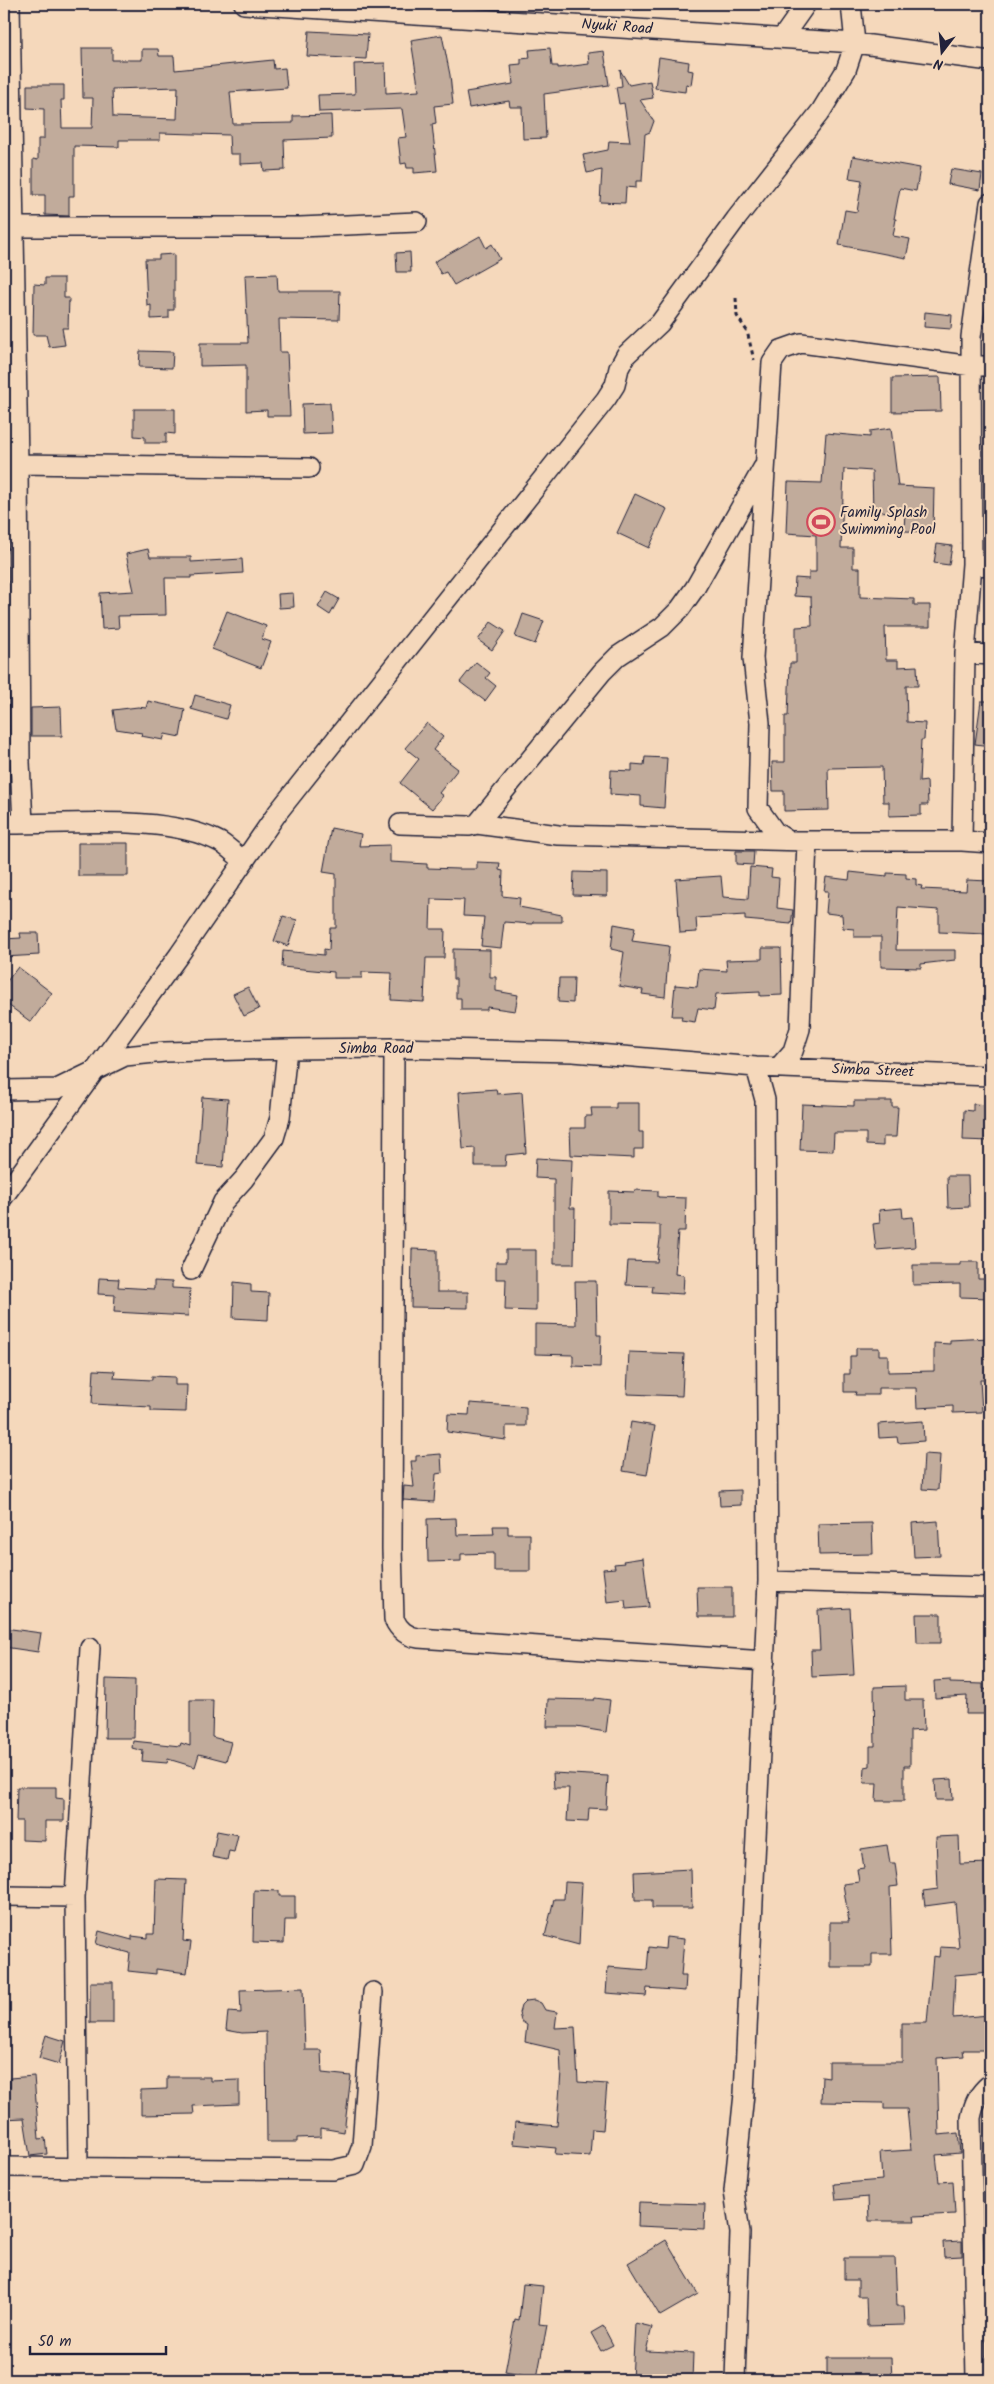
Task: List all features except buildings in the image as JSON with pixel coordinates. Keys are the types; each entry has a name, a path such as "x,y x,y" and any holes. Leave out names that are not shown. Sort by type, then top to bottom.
{"street":[{"path":"10,4 15,227 10,417 18,464 20,762 23,824"},
{"name":"Nyuki Road","path":"244,4 855,43 990,62"},
{"path":"782,38 806,4"},
{"path":"4,1196 92,1072 179,955 278,812 606,398 615,384 619,368 626,354 660,322 736,219 822,111 846,70 855,43 851,4"},
{"path":"962,841 965,653 981,565 981,366 971,337 990,203"},
{"path":"15,227 300,226 417,222"},
{"path":"787,840 775,832 758,808 760,723 753,658 772,363 781,350 801,344 981,366"},
{"path":"477,824 602,672 618,656 662,627 680,610 695,588 765,463"},
{"path":"18,464 309,468"},
{"path":"965,653 990,655"},
{"path":"4,824 159,824 220,842 244,861"},
{"path":"400,824 469,826 477,824 558,835 990,843"},
{"path":"779,1068 793,1051 800,1029 807,841"},
{"path":"394,1048 392,1549 394,1619 398,1626 410,1636 418,1638 765,1661"},
{"name":"Simba Road","path":"4,1090 57,1089 125,1056 165,1052 394,1048 573,1052 756,1066"},
{"path":"191,1270 223,1202 244,1179 274,1138 280,1118 287,1049"},
{"path":"735,2380 740,2233 734,2191 744,2094 768,1582 765,1100 756,1066"},
{"name":"Simba Street","path":"756,1066 990,1076"},
{"path":"768,1582 990,1587"},
{"path":"78,2166 75,1897 90,1648"},
{"path":"4,1896 75,1897"},
{"path":"4,2166 333,2170 355,2165 362,2146 373,1992"},
{"path":"976,2380 971,2118 976,2099 990,2084"}],"path":[{"path":"736,298 737,316 746,331 752,358 761,367 770,372"}],"place":[{"name":"Family Splash Swimming Pool","path":"821,522"}]}
